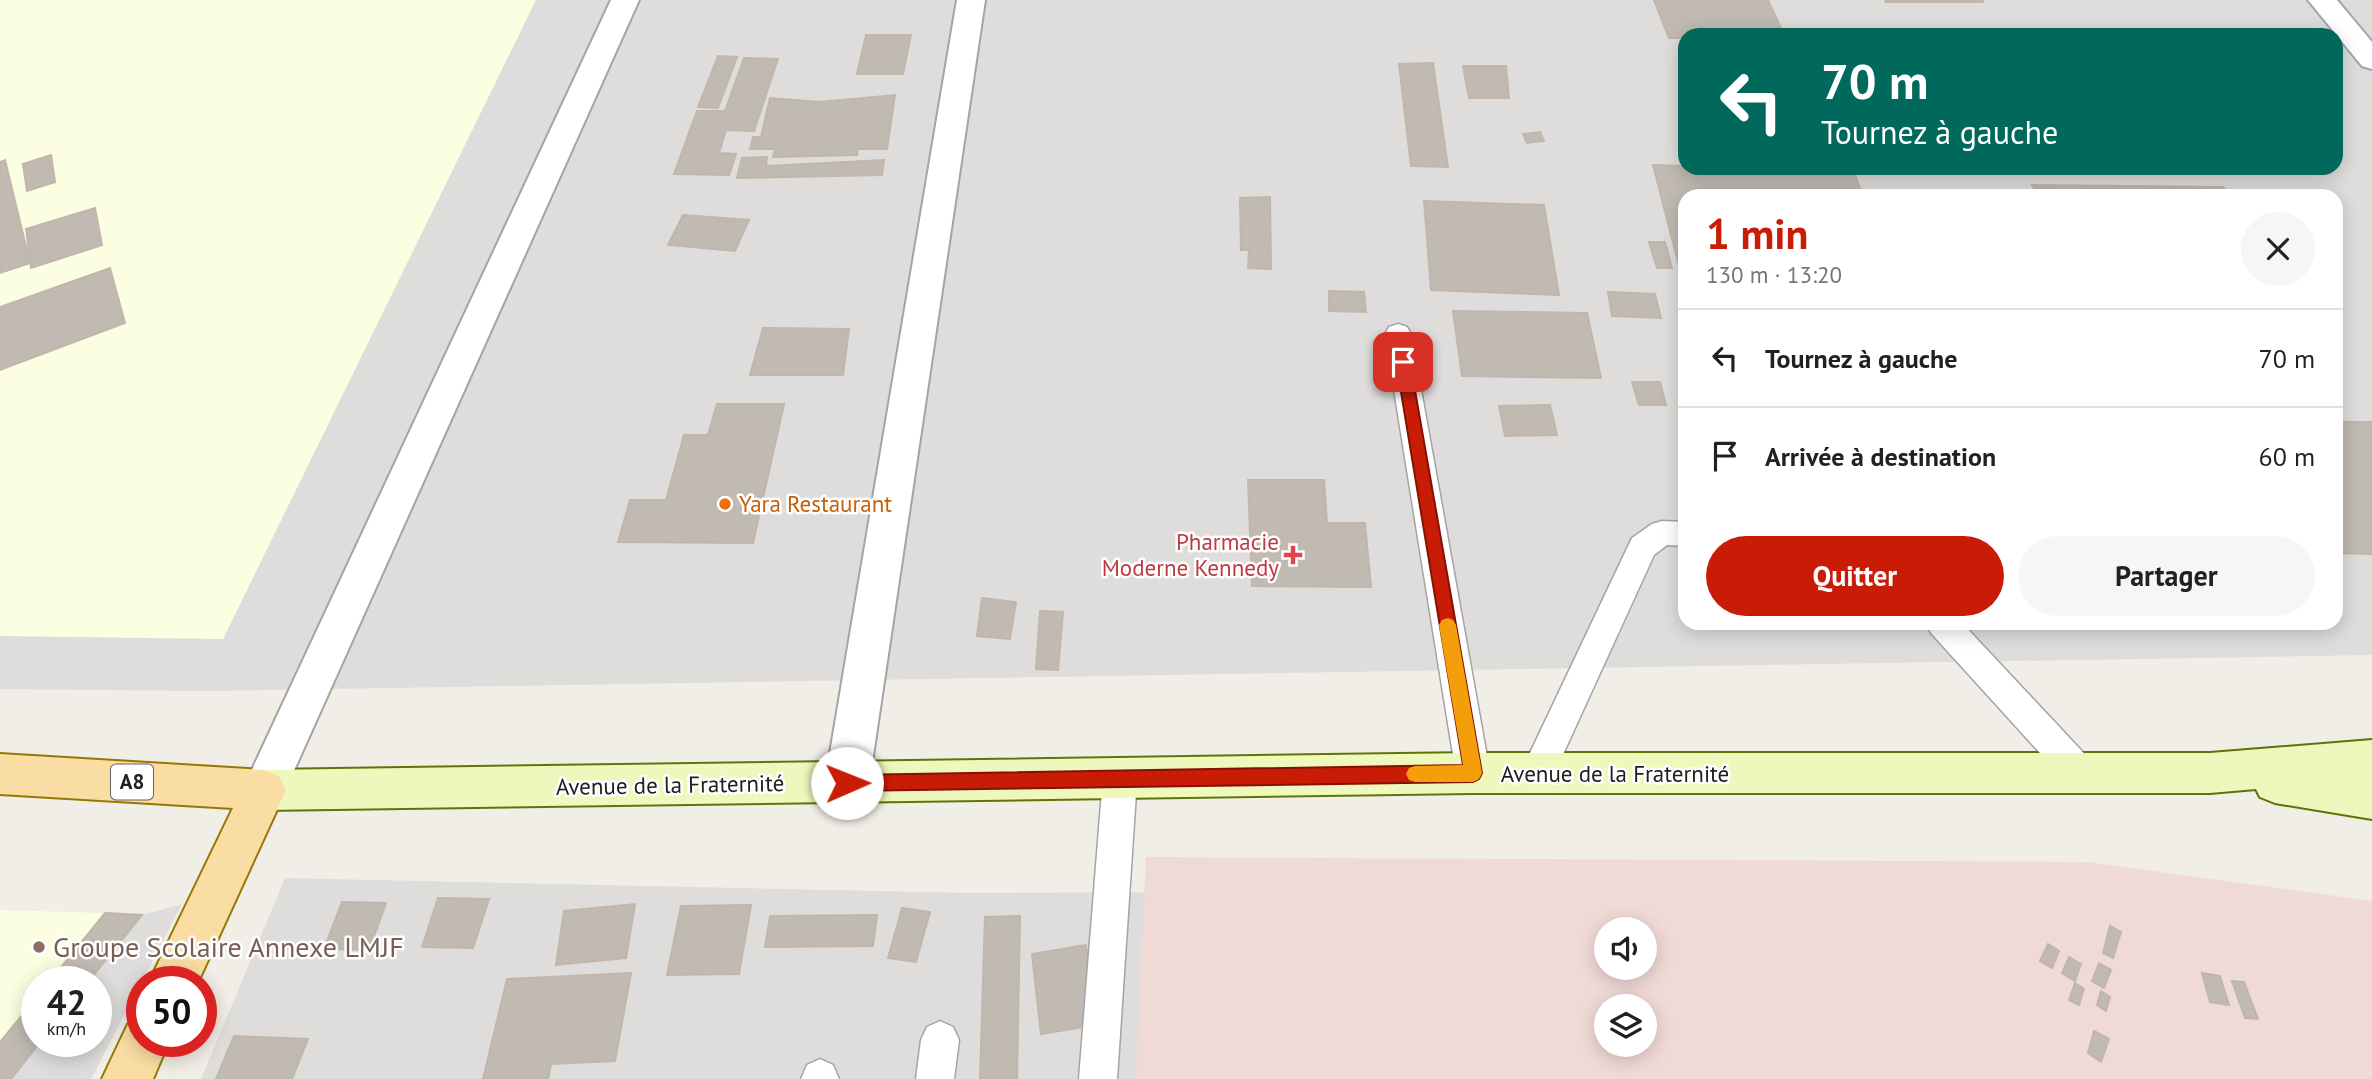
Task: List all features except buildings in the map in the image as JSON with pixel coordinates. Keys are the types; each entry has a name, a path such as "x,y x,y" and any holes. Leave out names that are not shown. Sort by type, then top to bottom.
{"main road":[{"name":"Avenue de la Fraternité","path":"264,790 1473,773 2210,773 2372,760"},
{"name":"Avenue de la Fraternité","path":"2210,773 2372,798"},
{"name":"A8","path":"0,774 264,790"},
{"path":"181,966 264,790"},
{"path":"128,1079 138,1057"}],"street":[{"path":"264,790 625,0"},
{"path":"847,783 971,0"},
{"path":"2322,0 2372,60"}],"lane":[{"path":"1398,334 1473,773"},
{"path":"1537,774 1643,547 1662,533 1678,534"},
{"path":"1948,630 2081,774"},
{"path":"1098,1079 1119,778"},
{"path":"935,1079 940,1040"}],"shaded area":[{"path":"0,0 2372,0 2372,655 205,691 0,689"},
{"path":"0,0 536,0 223,639 0,636"},
{"path":"1146,857 2087,862 2372,901 2372,1079 1136,1079"},
{"path":"285,878 970,893 2084,889 2372,1079 201,1079 210,1057 217,1057 217,1041"},
{"path":"182,904 150,966 126,966 126,1012 112,1039 112,966 21,966 21,1057 102,1057 91,1079 0,1079 0,910 142,915"},
{"name":"Groupe Scolaire Annexe LMJF","path":"0,910 105,913 62,966 21,966 21,1016 0,1042"}],"slow traffic":[{"path":"1415,774 1473,773 1448,625"}],"place":[{"name":"Yara Restaurant","path":"725,504"},
{"name":"Pharmacie Moderne Kennedy","path":"1293,555"},
{"name":"Groupe Scolaire Annexe LMJF","path":"39,947"}],"route":[{"path":"847,783 1473,773 1403,362"}]}
